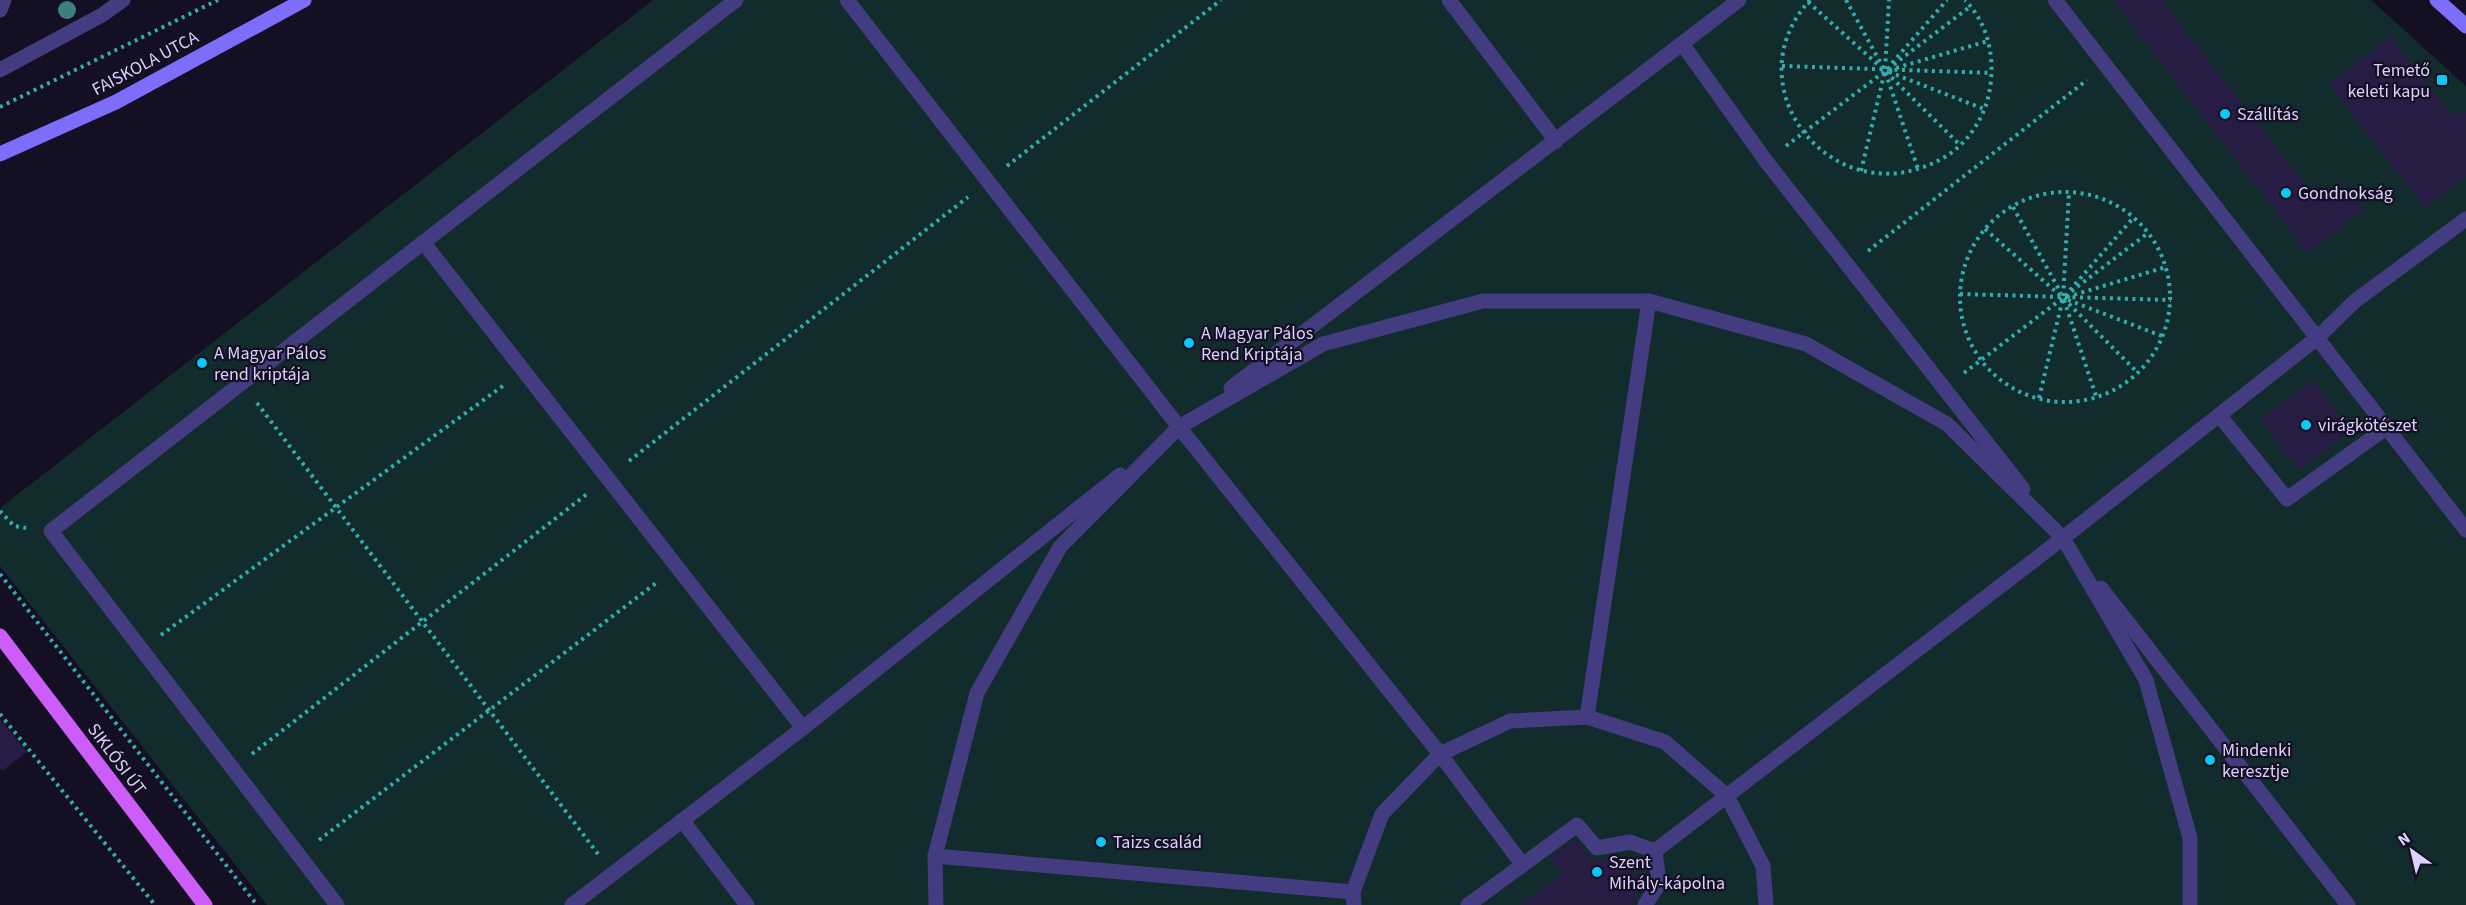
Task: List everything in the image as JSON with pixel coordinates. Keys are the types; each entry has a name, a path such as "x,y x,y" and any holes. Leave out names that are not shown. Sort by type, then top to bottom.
{"main road":[{"name":"SIKLÓSI ÚT","path":"0,636 204,905"}],"street":[{"name":"FAISKOLA UTCA","path":"0,154 116,102 304,0"},
{"path":"2438,0 2466,26"}],"lane":[{"path":"0,10 4,0"},
{"path":"102,15 109,0"},
{"path":"0,70 102,15 123,0"},
{"path":"337,905 51,531 736,0"},
{"path":"848,0 1179,427 1440,754 1522,864"},
{"path":"1449,0 1556,141"},
{"path":"573,905 803,728 1179,427 1683,45 1739,0"},
{"path":"2055,0 2466,530"},
{"path":"1683,45 1766,161 2348,905"},
{"path":"1655,851 2063,538 2317,338 2355,301 2466,219"},
{"path":"423,242 803,728"},
{"path":"936,905 935,856 977,693 1060,547 1179,427 1323,344 1483,301 1649,301 1806,344 1947,424 2063,538 2146,680 2190,838 2190,905"},
{"path":"1587,717 1649,301"},
{"path":"2219,415 2287,499 2386,428"},
{"path":"935,856 1354,898 1382,814 1440,754 1510,722 1587,717 1665,742 1727,796 1763,866 1766,905"},
{"path":"682,820 747,905"},
{"path":"1468,905 1577,825 1597,848 1630,842 1655,851"},
{"path":"1645,905 1659,884 1655,851"}],"path":[{"path":"0,107 218,0"},
{"path":"233,770 1221,0"},
{"path":"1846,0 1885,71 1918,169"},
{"path":"1861,171 1885,71 1889,0"},
{"path":"1885,71 1947,0"},
{"path":"1960,145 1809,1 1794,22 1786,44 1782,66 1784,90 1792,113 1803,133 1819,150 1839,163 1861,171 1884,175 1907,173 1940,160 1960,145 1968,138 1989,96 1992,73 1988,41 1983,27 1965,0"},
{"path":"1766,161 1971,6"},
{"path":"1885,71 1988,41"},
{"path":"1782,66 1992,73"},
{"path":"1849,267 2106,66"},
{"path":"1885,71 1984,109"},
{"path":"2039,398 2063,298 2069,192"},
{"path":"2069,192 2092,195 2114,204 2134,217 2148,232 2162,254 2170,300 2167,324 2162,336 2145,364 2137,372 2108,393 2085,400 2062,402 2039,398 2017,390 1997,377 1981,360 1969,340 1962,317 1960,294 1964,270 1972,248 1985,229 2002,213 2023,201 2046,194 2069,192"},
{"path":"2013,207 2063,298 2096,396"},
{"path":"2063,298 2134,217"},
{"path":"1985,229 2063,298 2137,372"},
{"path":"1945,388 2148,232"},
{"path":"2063,298 2166,267"},
{"path":"1960,294 2170,300"},
{"path":"2063,298 2162,336"},
{"path":"141,649 524,371"},
{"path":"242,383 613,873"},
{"path":"299,855 677,567"},
{"path":"0,574 257,905"},
{"path":"0,714 155,905"}],"green space":[{"path":"653,0 2371,0 2466,86 2466,905 267,905 0,566 0,508"}],"building":[{"path":"2113,0 2162,0 2319,203 2344,183 2364,209 2308,253"},
{"path":"2390,36 2453,117 2463,109 2466,113 2466,176 2425,208 2329,84"},
{"name":"virágkötészet","path":"2313,380 2351,431 2298,470 2260,420"},
{"path":"0,719 27,752 2,771 0,768"},
{"name":"Szent Mihály-kápolna","path":"1576,839 1593,862 1613,857 1622,860 1633,870 1638,883 1637,897 1631,905 1520,905 1562,874 1550,858"}],"place":[{"name":"Temető keleti kapu","path":"2442,80"},
{"name":"Szállítás","path":"2225,114"},
{"name":"Gondnokság","path":"2286,193"},
{"name":"A Magyar Pálos Rend Kriptája","path":"1189,343"},
{"name":"A Magyar Pálos rend kriptája","path":"202,363"},
{"name":"virágkötészet","path":"2306,425"},
{"name":"Mindenki keresztje","path":"2210,760"},
{"name":"Taizs család","path":"1101,842"},
{"name":"Szent Mihály-kápolna","path":"1597,872"}]}
